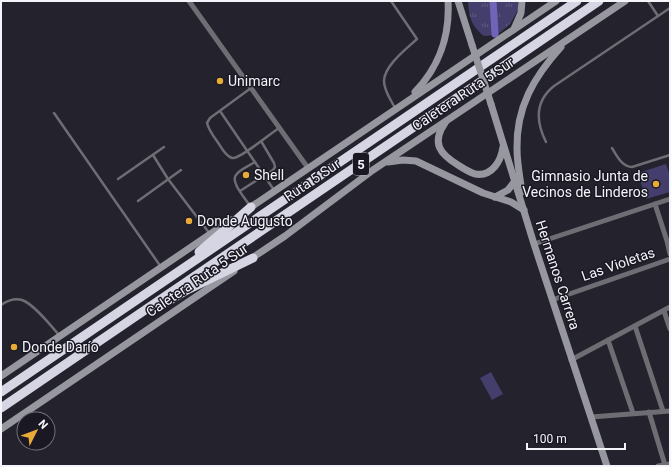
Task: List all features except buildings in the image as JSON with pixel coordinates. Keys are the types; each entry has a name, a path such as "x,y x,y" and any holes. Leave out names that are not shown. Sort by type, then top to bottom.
{"highway":[{"name":"Ruta 5 Sur","path":"1,392 577,1"},
{"name":"Ruta 5 Sur","path":"1,408 600,1"},
{"path":"171,277 251,206"},
{"path":"121,326 187,290 253,258"}],"main road":[{"path":"399,106 423,83 435,66 443,46 448,27 448,1"},
{"path":"514,30 521,13 522,1"},
{"name":"Caletera Ruta 5 Sur","path":"1,376 556,1"},
{"name":"Caletera Ruta 5 Sur","path":"1,429 253,258 382,164 625,1"},
{"name":"Hermanos Carrera","path":"459,2 534,244 607,466"},
{"path":"524,210 517,150 522,108 529,91 542,71 556,53 573,36"},
{"path":"446,121 441,130 439,140 442,152 450,160 472,173 483,174 493,169 501,158 503,145"},
{"path":"382,164 402,160 416,161 483,193 511,202 524,210"},
{"path":"496,197 508,190 515,181"}],"street":[{"path":"189,1 308,168"},
{"path":"534,244 670,199"},
{"path":"655,204 670,254"},
{"name":"Las Violetas","path":"552,300 670,259"},
{"path":"571,360 670,307"},
{"path":"664,311 670,329"},
{"path":"635,326 663,411"},
{"path":"608,340 633,413"},
{"path":"591,417 670,411"},
{"path":"649,412 667,465 658,466"}],"lane":[{"path":"391,1 416,39 390,65 385,73 384,82 386,92 399,106"},
{"path":"648,1 658,16"},
{"path":"546,142 539,127 538,119 542,102 548,92 554,86 670,8"},
{"path":"251,88 210,118 207,123 209,130 226,155 231,158 235,158 279,128"},
{"path":"220,111 275,190"},
{"path":"54,113 161,268"},
{"path":"240,191 273,170 275,166 261,141"},
{"path":"118,179 164,147"},
{"path":"612,148 622,164 628,167 670,155"},
{"path":"153,155 168,179 210,234"},
{"path":"251,206 235,183 234,178 236,173 255,162"},
{"path":"138,201 181,170"},
{"path":"1,305 8,301 21,300 30,305 60,336"}],"green space":[{"path":"468,1 518,1 518,10 510,24 497,35 484,36 473,25 469,12"},
{"name":"Gimnasio Junta de Vecinos de Linderos","path":"666,164 670,176 670,192 646,199 638,173"},
{"path":"491,372 503,394 492,400 480,378"}],"waterway":[{"path":"493,1 495,34"}],"place":[{"name":"Unimarc","path":"220,81"},
{"name":"Shell","path":"246,175"},
{"name":"Gimnasio Junta de Vecinos de Linderos","path":"656,184"},
{"name":"Donde Augusto","path":"189,221"},
{"name":"Donde Darío","path":"14,347"}]}
